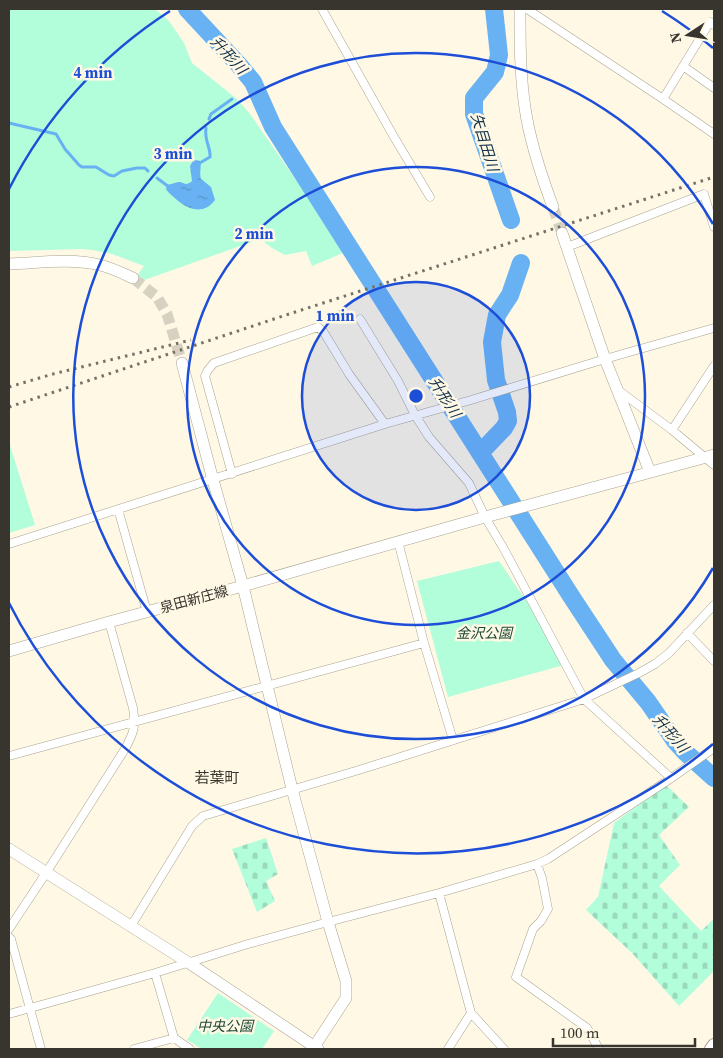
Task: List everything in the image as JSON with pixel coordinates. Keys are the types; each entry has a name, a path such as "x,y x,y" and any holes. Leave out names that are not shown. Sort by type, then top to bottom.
{"main road":[{"path":"711,1049 714,1045"}],"street":[{"path":"322,9 430,197"},
{"path":"520,9 520,60 525,107 532,143 553,207"},
{"path":"527,9 714,134"},
{"path":"663,99 710,22 714,25"},
{"path":"683,66 714,88"},
{"path":"567,247 704,194 714,227"},
{"path":"562,233 616,389 650,472"},
{"path":"9,264 70,261 99,264 133,278"},
{"path":"360,320 430,437 469,483 587,697 671,778"},
{"path":"232,474 205,376 208,370 214,363 318,327 323,331 349,374 385,424"},
{"path":"9,544 385,424 425,414 714,328"},
{"name":"泉田新庄線","path":"9,650 242,586 182,363"},
{"path":"672,430 714,366"},
{"path":"616,389 711,459"},
{"path":"9,849 189,963 315,1048 346,998 346,981 292,789 242,586 533,503 650,472 711,459"},
{"path":"118,509 147,612"},
{"path":"398,541 424,643 453,740"},
{"path":"131,926 192,826 203,816 587,697 655,664 669,653 714,605"},
{"path":"9,929 132,736 135,723 133,708 109,622"},
{"path":"687,633 714,661"},
{"path":"9,756 424,643"},
{"path":"9,1014 155,973 248,944 439,893 537,864 548,859 714,748"},
{"path":"537,864 542,878 548,909 541,921 533,929 516,977 587,1028 599,1049"},
{"path":"439,893 471,1013 504,1049"},
{"path":"9,937 41,1049"},
{"path":"155,973 174,1038 190,1049"},
{"path":"448,1049 471,1013"},
{"path":"134,1049 174,1038"}],"green space":[{"path":"9,9 155,9 169,21 184,43 192,63 237,99 250,114 314,206 343,253 312,266 306,251 285,255 260,239 136,283 134,280 144,266 112,254 82,249 9,251"},
{"path":"9,442 35,525 9,533"},
{"name":"金沢公園","path":"499,561 560,650 564,665 448,697 417,581"},
{"path":"666,785 689,807 659,835 680,865 659,886 701,931 714,919 714,955 712,957 714,959 714,971 679,1006 632,953 586,910 598,897 614,823"},
{"path":"266,838 278,874 266,881 275,901 257,912 232,849"},
{"name":"中央公園","path":"218,993 274,1031 262,1049 202,1049 187,1040"}],"water":[{"path":"196,160 200,161 201,179 211,187 215,200 211,205 201,209 186,206 166,189 167,185 178,182 190,183 192,181 190,166"}],"waterway":[{"name":"升形川","path":"187,9 253,82 273,127 613,660 648,702 675,741 714,778"},
{"name":"矢目田川","path":"494,9 499,55 495,72 474,98 474,114 511,220"},
{"path":"209,119 211,114 232,99"},
{"path":"9,123 56,134 65,149 82,167 96,167 114,176 122,171 137,168 145,168 148,171"},
{"path":"198,164 210,157 206,128"},
{"path":"157,178 169,187"},
{"name":"矢目田川","path":"480,453 504,428 508,421 507,412 496,380 492,342 497,315 510,295 521,263"}],"tunnel":[{"path":"553,207 562,233"},
{"path":"133,278 157,297 167,314 182,363"}],"railway":[{"path":"9,407 286,315 714,177"},
{"path":"9,387 53,374 191,340"}],"district":[{"name":"若葉町","path":"217,777"}]}
